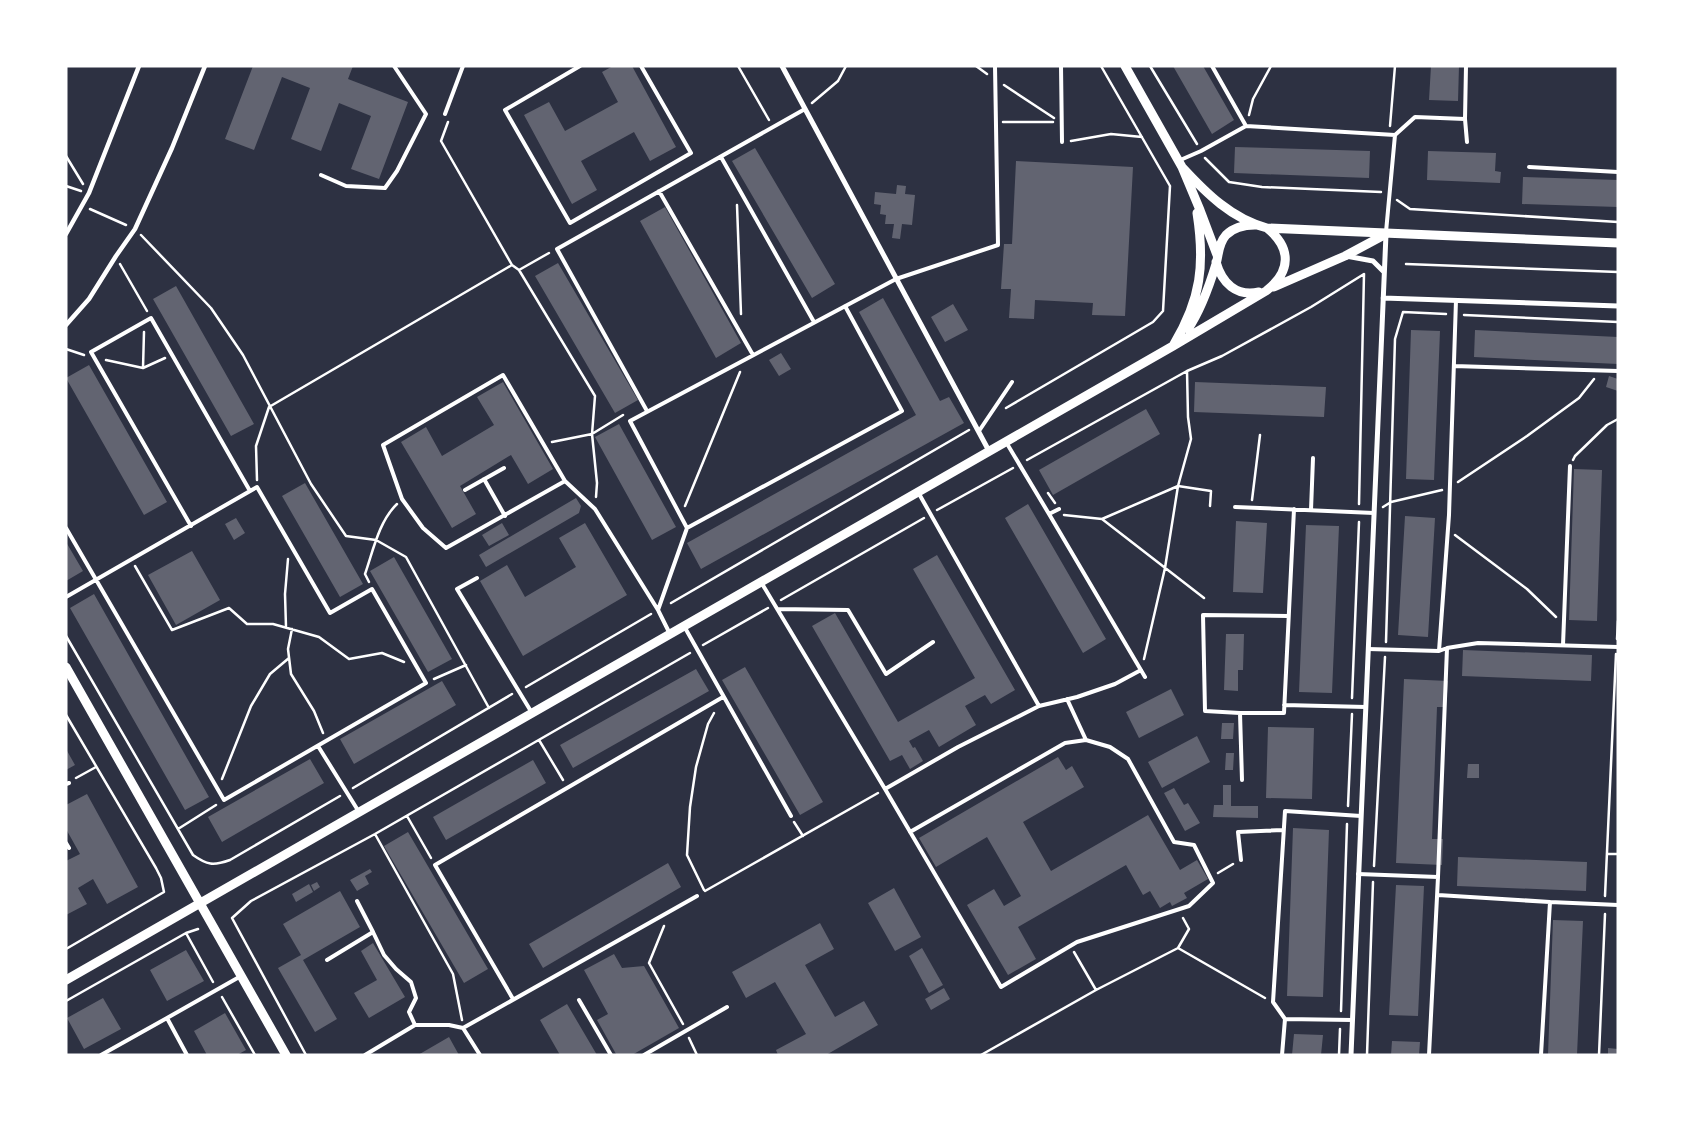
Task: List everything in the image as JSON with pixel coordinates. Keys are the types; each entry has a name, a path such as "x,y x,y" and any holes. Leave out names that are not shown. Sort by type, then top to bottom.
{"street":[{"path":"66,234 89,193 139,66"},
{"path":"66,325 89,299 135,229 172,148 205,66"},
{"path":"782,66 989,451"},
{"path":"1125,66 1180,164 1200,210 1219,274 1226,283 1239,292 1251,294 1266,291 1345,256 1386,234"},
{"path":"1180,164 1216,202 1255,225"},
{"path":"1173,346 1184,327 1193,305 1202,259 1201,235 1196,211 1180,164"},
{"path":"1173,346 1196,316 1220,244 1227,234 1243,225 1386,234 1618,243"},
{"path":"66,980 1266,291 1276,284 1285,264 1283,246 1267,228"},
{"path":"1351,1055 1386,234"},
{"path":"1345,256 1373,261 1384,272"},
{"path":"1383,298 1618,306"},
{"path":"66,667 286,1055"}],"lane":[{"path":"321,174 346,186 385,188 397,171 426,114 394,66"},
{"path":"445,114 463,66"},
{"path":"580,66 505,110 570,222 691,153 641,66"},
{"path":"687,528 630,421 896,278 998,245 994,66"},
{"path":"1062,66 1062,142"},
{"path":"1212,66 1246,126"},
{"path":"1466,66 1465,118 1467,142"},
{"path":"647,411 557,249 805,109"},
{"path":"1386,234 1395,135 1414,117 1465,118"},
{"path":"1180,164 1246,126 1395,135"},
{"path":"721,157 814,322"},
{"path":"1528,167 1618,172"},
{"path":"659,191 753,355"},
{"path":"1439,651 1448,530 1456,300"},
{"path":"658,610 687,528 902,411 845,306"},
{"path":"190,526 91,352 150,318 250,491"},
{"path":"1454,366 1618,371"},
{"path":"565,481 446,548 423,528 402,500 383,445 503,375 565,481 595,509 658,610 670,634"},
{"path":"977,429 988,419 1012,382"},
{"path":"1006,442 1145,677"},
{"path":"1311,510 1313,458"},
{"path":"1563,645 1570,466"},
{"path":"465,490 504,468"},
{"path":"484,479 505,516"},
{"path":"66,528 96,580 218,789 224,800 426,683 372,589 330,613 257,487 132,560 96,580 66,597"},
{"path":"918,492 1038,706"},
{"path":"1235,507 1251,506 1374,513"},
{"path":"1049,514 1059,508"},
{"path":"1288,616 1203,615 1205,711 1284,713 1294,509"},
{"path":"477,578 457,589 532,713"},
{"path":"761,582 1001,987 1077,942 1189,906 1213,883 1194,845 1174,842 1128,760 1110,747 1086,740 1065,743 910,832"},
{"path":"778,610 848,610 886,674 933,642"},
{"path":"684,626 791,816"},
{"path":"1368,649 1439,651 1478,643 1617,647"},
{"path":"1429,1055 1438,894 1447,648"},
{"path":"885,789 958,747 1038,706 1115,684 1141,670"},
{"path":"513,999 435,865 723,697"},
{"path":"1067,699 1086,740"},
{"path":"1284,705 1366,707"},
{"path":"1240,713 1242,780"},
{"path":"318,746 359,812"},
{"path":"1282,1055 1285,1019 1273,1002 1285,811 1361,816"},
{"path":"1241,860 1238,832 1284,830"},
{"path":"66,843 69,848"},
{"path":"1358,874 1438,877"},
{"path":"1438,894 1618,905"},
{"path":"365,1055 414,1025 463,1028 697,896"},
{"path":"357,902 384,954 396,970 411,982 416,998 409,1012 414,1025"},
{"path":"1540,1055 1550,902"},
{"path":"327,960 374,932"},
{"path":"101,1055 242,976"},
{"path":"579,1000 611,1055"},
{"path":"644,1055 727,1007"},
{"path":"167,1018 187,1055"},
{"path":"1285,1019 1352,1020"},
{"path":"463,1028 480,1055"}],"path":[{"path":"738,66 773,128"},
{"path":"805,109 838,81 846,66"},
{"path":"976,66 1062,122"},
{"path":"988,419 1153,322 1163,311 1170,186 1101,66"},
{"path":"1150,66 1207,161 1229,182 1262,187 1385,192 1410,209 1618,222"},
{"path":"1246,126 1253,99 1271,66"},
{"path":"450,116 440,141 512,266 519,270 595,396 592,434 597,483 595,509"},
{"path":"996,122 1062,122"},
{"path":"1062,142 1111,134 1142,137"},
{"path":"66,156 89,193"},
{"path":"736,183 742,335"},
{"path":"66,186 89,193"},
{"path":"83,206 135,229 211,308 243,355 269,407 312,484 346,536 376,540 406,557 489,708"},
{"path":"519,270 557,249"},
{"path":"116,256 150,318 144,330 143,368"},
{"path":"1406,264 1618,272"},
{"path":"257,487 256,446 269,407 512,266"},
{"path":"306,1055 232,918 251,901 376,834 1019,464 1187,371 1222,356 1364,274 1359,512 1339,1055"},
{"path":"1367,1055 1386,650 1396,338 1402,312 1618,322"},
{"path":"66,350 143,368 172,355"},
{"path":"681,517 745,359"},
{"path":"1374,513 1391,502 1450,488 1579,398 1602,370"},
{"path":"1141,670 1165,568 1178,486 1191,439 1188,417 1187,371"},
{"path":"543,444 592,434 643,403"},
{"path":"1570,466 1575,456 1607,425 1618,419"},
{"path":"66,636 193,855 204,863 218,865 230,860 658,610 977,429"},
{"path":"1251,506 1260,435"},
{"path":"1048,492 1063,515 1102,519 1178,486 1210,491 1210,506"},
{"path":"372,589 365,574 376,540 390,510 402,500"},
{"path":"1102,519 1204,598"},
{"path":"1448,530 1527,589 1564,625"},
{"path":"286,627 287,560 291,546"},
{"path":"132,560 172,630 228,608 247,624 273,624 319,637 349,659 382,653 417,667"},
{"path":"1599,1055 1618,621"},
{"path":"292,629 288,649 291,674 314,711 326,741"},
{"path":"218,789 251,706 270,674 289,658"},
{"path":"426,683 466,665"},
{"path":"1614,691 1618,697"},
{"path":"704,891 687,855 690,807 696,767 708,724 723,697"},
{"path":"66,715 156,868 161,878 164,892 66,949"},
{"path":"539,740 568,788"},
{"path":"67,783 96,767"},
{"path":"178,829 224,800"},
{"path":"407,816 435,865"},
{"path":"791,816 803,836"},
{"path":"376,834 453,974 463,1028"},
{"path":"1607,854 1618,854"},
{"path":"1211,878 1241,860"},
{"path":"670,911 649,963 686,1030 697,1055"},
{"path":"981,1055 1096,990 1178,948 1189,929 1183,917"},
{"path":"66,1001 186,933 198,929"},
{"path":"1071,946 1096,990"},
{"path":"1178,948 1245,988 1273,1002"}],"building":[{"path":"253,66 353,66 348,79 408,102 379,179 351,169 371,116 339,103 321,151 291,139 310,88 282,77 254,150 225,139"},
{"path":"613,66 632,66 676,147 650,161 634,132 581,161 597,190 572,204 524,115 549,102 565,131 618,102 602,72"},
{"path":"1173,66 1203,66 1234,120 1212,134"},
{"path":"1431,66 1459,66 1458,101 1429,100"},
{"path":"1235,147 1370,151 1369,178 1234,173"},
{"path":"755,148 835,284 812,298 732,161"},
{"path":"1428,151 1496,153 1495,171 1501,172 1500,183 1427,180"},
{"path":"1016,161 1133,167 1125,316 1092,315 1093,303 1035,300 1034,319 1009,318 1011,289 1001,289 1004,244 1012,244"},
{"path":"1523,177 1618,180 1618,207 1522,204"},
{"path":"897,185 906,186 905,194 915,195 912,225 902,224 900,239 892,238 894,224 885,224 886,215 880,214 881,205 874,204 875,192 896,194"},
{"path":"665,207 741,343 716,358 640,221"},
{"path":"558,263 638,400 615,413 535,276"},
{"path":"176,286 254,424 231,436 153,299"},
{"path":"883,298 940,401 949,397 964,423 701,569 687,543 916,415 859,312"},
{"path":"953,304 968,330 945,342 931,317"},
{"path":"1411,330 1440,331 1434,480 1406,479"},
{"path":"1475,330 1618,337 1618,364 1474,357"},
{"path":"781,353 791,369 779,376 769,360"},
{"path":"89,365 167,502 144,515 66,378"},
{"path":"1609,376 1618,379 1618,391 1606,387"},
{"path":"503,382 553,469 528,484 511,455 460,486 476,514 452,528 401,442 426,427 442,456 494,425 477,397"},
{"path":"1195,382 1326,387 1324,417 1194,412"},
{"path":"1146,409 1160,434 1053,495 1039,470"},
{"path":"619,424 676,527 652,540 595,437"},
{"path":"1574,469 1602,470 1597,621 1569,620"},
{"path":"305,483 363,584 340,597 282,496"},
{"path":"576,498 581,506 579,513 486,567 479,555"},
{"path":"1028,504 1106,639 1083,653 1005,518"},
{"path":"1405,516 1435,518 1428,637 1398,635"},
{"path":"236,518 245,533 234,540 225,524"},
{"path":"1236,521 1267,523 1263,593 1233,592"},
{"path":"502,523 509,535 489,546 482,535"},
{"path":"585,523 627,595 523,656 480,581 507,565 525,597 576,567 559,538"},
{"path":"1306,525 1339,526 1332,693 1299,692"},
{"path":"66,542 83,571 66,581"},
{"path":"192,551 220,600 176,625 148,575"},
{"path":"937,555 1015,690 991,704 985,695 965,706 976,725 939,747 929,730 909,741 923,761 910,769 902,755 890,761 812,626 835,613 898,722 975,678 913,569"},
{"path":"394,557 452,659 428,672 370,571"},
{"path":"94,594 209,797 185,810 70,608"},
{"path":"1226,634 1244,634 1243,670 1238,670 1238,691 1224,690"},
{"path":"1463,650 1592,655 1591,681 1462,676"},
{"path":"745,667 823,802 800,815 722,680"},
{"path":"696,669 709,691 573,768 560,745"},
{"path":"1404,679 1448,681 1446,707 1437,707 1432,839 1443,839 1442,865 1396,863"},
{"path":"442,681 456,705 354,764 340,739"},
{"path":"1171,689 1184,715 1139,738 1126,712"},
{"path":"1222,723 1234,723 1233,739 1221,739"},
{"path":"1268,727 1314,728 1312,799 1266,798"},
{"path":"1197,736 1210,762 1162,788 1148,762"},
{"path":"66,749 75,765 66,770"},
{"path":"1226,753 1234,753 1233,770 1225,770"},
{"path":"1058,757 1066,770 1072,766 1084,787 1023,822 1051,871 1148,815 1180,870 1197,860 1208,879 1184,893 1187,898 1172,906 1170,902 1160,908 1150,891 1143,895 1126,865 1018,927 1036,959 1008,975 967,905 994,889 1004,906 1021,896 987,837 936,867 919,838"},
{"path":"310,759 324,783 222,842 208,817"},
{"path":"533,760 546,783 446,840 433,817"},
{"path":"1468,764 1479,764 1479,778 1467,778"},
{"path":"1223,785 1231,785 1231,806 1258,806 1258,818 1213,817 1214,805 1223,805"},
{"path":"1174,788 1184,805 1188,803 1200,823 1185,831 1164,793"},
{"path":"87,794 138,887 107,904 93,879 78,888 87,904 66,915 66,861 80,854 66,829 66,805"},
{"path":"1293,828 1329,830 1323,997 1287,996"},
{"path":"408,832 488,969 464,983 384,846"},
{"path":"1458,857 1587,862 1586,891 1457,886"},
{"path":"668,863 681,887 543,968 529,944"},
{"path":"370,869 372,872 365,876 369,884 357,891 350,880"},
{"path":"317,882 320,887 314,891 311,885"},
{"path":"309,884 313,892 296,902 292,894"},
{"path":"1396,885 1424,886 1418,1016 1389,1015"},
{"path":"894,888 921,937 895,951 868,903"},
{"path":"340,891 360,927 303,960 337,1019 315,1032 278,968 301,955 283,924"},
{"path":"1553,920 1583,921 1577,1055 1548,1055"},
{"path":"820,923 834,949 805,965 835,1017 864,1001 878,1025 826,1055 778,1055 776,1050 806,1034 775,982 746,998 732,972"},
{"path":"373,943 405,997 369,1018 354,993 377,980 361,951"},
{"path":"922,948 943,985 929,993 909,956"},
{"path":"186,950 204,981 167,1001 150,970"},
{"path":"614,954 622,968 644,966 679,1028 632,1055 616,1054 597,1020 608,1014 584,970"},
{"path":"944,988 950,999 931,1010 925,999"},
{"path":"103,998 121,1029 84,1049 67,1018"},
{"path":"567,1004 597,1055 560,1055 540,1020"},
{"path":"225,1013 246,1050 237,1055 207,1055 194,1031"},
{"path":"1294,1034 1323,1035 1321,1055 1292,1055"},
{"path":"449,1037 459,1055 418,1055"},
{"path":"1392,1041 1420,1042 1419,1055 1391,1055"},
{"path":"1608,1048 1618,1049 1618,1055 1608,1055"}]}
